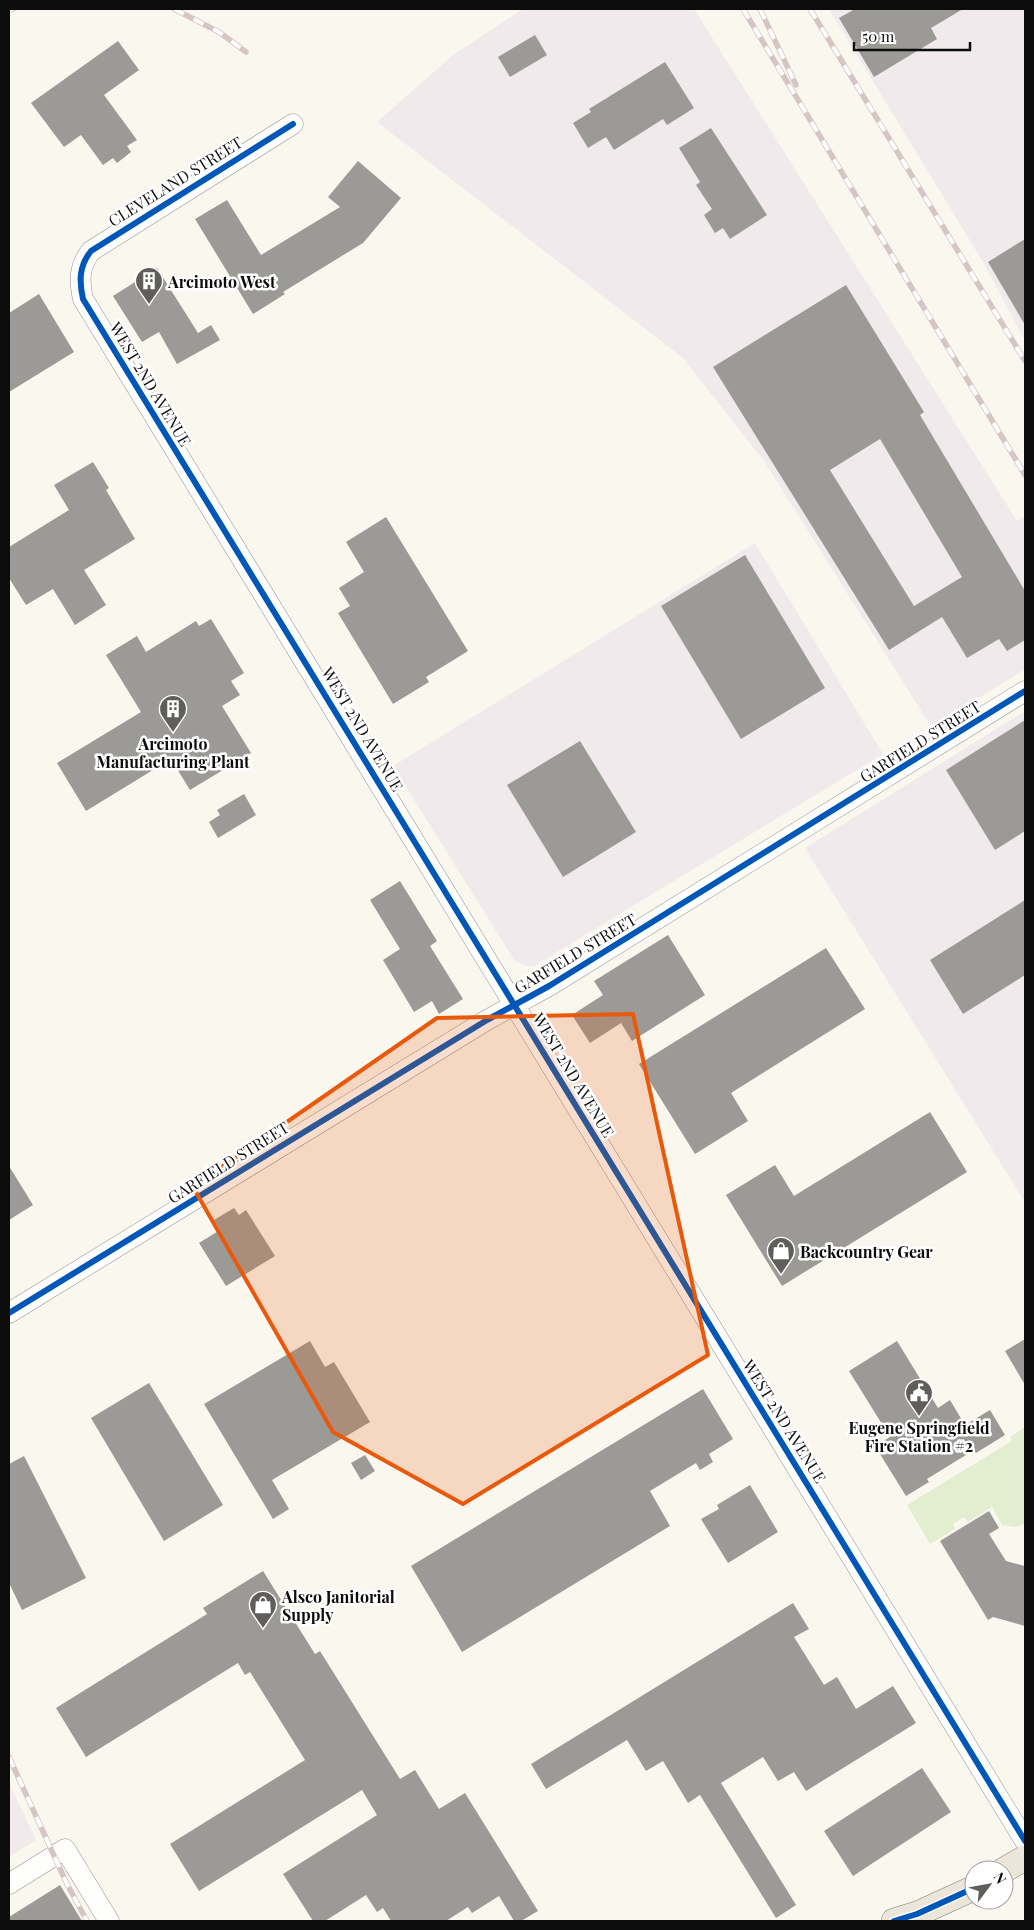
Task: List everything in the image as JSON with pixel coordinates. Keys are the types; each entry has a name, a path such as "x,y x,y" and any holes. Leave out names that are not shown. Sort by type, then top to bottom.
{"main road":[{"path":"1014,1864 1025,1858"},
{"path":"894,1921 917,1914 964,1893"}],"street":[{"name":"CLEVELAND STREET","path":"81,269 84,258 102,242 293,124"},
{"name":"WEST 2ND AVENUE","path":"81,269 79,283 83,298 1025,1841"},
{"name":"GARFIELD STREET","path":"9,1313 515,1005 550,986 1025,691"},
{"path":"9,1884 65,1850 109,1921"}],"highlighted area":[{"path":"633,1014 708,1355 463,1504 333,1432 193,1187 437,1018"}],"shaded area":[{"path":"523,9 694,9 1017,521 1025,516 1025,669 932,728 764,461 683,358 377,122 453,55"},
{"path":"829,9 1025,9 1025,341 983,262"},
{"path":"755,543 883,754 534,966 526,966 514,960 393,766"},
{"path":"1025,711 1025,1198 1023,1199 805,848"},
{"path":"9,1783 36,1840 9,1857"}],"green space":[{"path":"1025,1427 1025,1524 1015,1527 1002,1525 992,1507 968,1522 964,1517 953,1524 955,1529 930,1544 907,1505 1012,1441 1010,1437"}],"building":[{"path":"855,9 963,9 931,28 937,39 874,77 839,18"},
{"path":"535,35 547,55 510,77 498,57"},
{"path":"118,41 139,70 104,95 137,140 127,146 131,152 117,163 113,158 103,165 81,135 64,147 31,103"},
{"path":"665,62 694,108 667,125 663,119 614,150 606,137 588,148 573,123 591,112 589,109"},
{"path":"711,128 767,215 730,239 723,228 715,233 704,215 712,209 696,185 700,182 679,148"},
{"path":"358,161 401,198 363,243 283,292 285,294 253,314 195,219 227,200 261,255 340,207 328,197"},
{"path":"1025,239 1025,325 988,262"},
{"name":"Arcimoto West","path":"157,268 198,333 211,325 220,340 177,364 159,332 142,342 113,296"},
{"path":"846,285 924,412 920,415 1025,591 1025,640 1007,651 999,639 967,658 942,617 889,650 713,367","holes":["880,439 962,577 914,606 830,470"]},
{"path":"39,294 74,352 9,392 9,313"},
{"path":"93,462 109,488 106,490 135,539 84,570 106,605 75,625 53,589 26,605 9,578 9,547 69,510 54,485"},
{"path":"386,517 468,651 426,677 429,682 393,704 338,613 350,606 339,588 364,572 346,542"},
{"path":"745,555 825,688 741,739 661,606"},
{"name":"Arcimoto Manufacturing Plant","path":"211,619 244,673 231,681 240,695 222,706 251,753 190,790 171,759 86,811 57,763 141,712 106,655 137,636 146,652 196,621 199,626"},
{"path":"1025,720 1025,831 995,850 946,770"},
{"path":"580,741 636,832 563,877 507,785"},
{"path":"244,794 256,815 218,838 209,822 220,815 217,810"},
{"path":"400,881 437,941 430,946 463,999 439,1014 432,1001 414,1012 383,960 400,949 370,900"},
{"path":"1025,900 1025,975 963,1014 930,960"},
{"path":"668,935 705,995 632,1041 621,1023 590,1043 572,1015 603,995 594,981"},
{"path":"826,948 865,1009 731,1093 748,1121 695,1154 639,1064"},
{"path":"930,1112 967,1172 782,1286 726,1195 775,1165 794,1196"},
{"path":"9,1166 33,1205 9,1220"},
{"path":"234,1208 239,1215 246,1210 275,1256 226,1286 199,1243 220,1230 214,1220"},
{"path":"1025,1339 1025,1385 1005,1351"},
{"path":"310,1341 325,1367 334,1362 370,1422 272,1480 289,1509 273,1519 204,1404"},
{"name":"Eugene Springfield Fire Station #2","path":"897,1341 938,1408 950,1400 965,1425 990,1410 1005,1435 976,1453 974,1450 927,1479 929,1482 906,1496 875,1446 890,1437 849,1371"},
{"path":"149,1383 223,1505 164,1541 91,1418"},
{"path":"703,1389 733,1439 709,1454 713,1462 700,1470 696,1463 650,1491 670,1526 462,1652 411,1566"},
{"path":"365,1455 375,1471 361,1480 351,1463"},
{"path":"24,1456 86,1578 22,1610 9,1583 9,1464"},
{"path":"750,1485 778,1532 728,1563 701,1519 719,1509 717,1505"},
{"path":"989,1511 999,1528 989,1534 1006,1561 1025,1566 1025,1626 993,1617 988,1620 940,1541"},
{"path":"263,1571 315,1654 320,1651 400,1779 415,1770 439,1809 465,1793 538,1911 521,1921 514,1921 499,1896 472,1913 468,1907 446,1921 391,1921 383,1908 377,1912 366,1895 325,1921 313,1921 283,1874 377,1815 362,1790 199,1891 170,1844 305,1760 250,1672 245,1675 238,1663 86,1757 56,1708 207,1614 203,1608"},
{"path":"793,1603 809,1629 794,1637 824,1685 837,1677 856,1709 893,1686 916,1723 806,1791 794,1772 778,1781 763,1757 721,1783 796,1905 776,1918 700,1795 688,1803 663,1761 646,1771 627,1740 546,1789 531,1764"},
{"path":"922,1768 951,1812 853,1876 824,1831"},
{"path":"60,1885 82,1921 9,1921 9,1917"}],"railway":[{"path":"9,10 13,9"},
{"path":"174,9 219,32 246,52"},
{"path":"743,9 1025,475"},
{"path":"760,9 796,85"},
{"path":"810,9 1025,361"},
{"path":"9,1757 67,1884 87,1921"}],"cycle path":[{"path":"293,124 91,251 82,268 81,286 83,299 1025,1841"},
{"path":"9,1313 487,1020 549,986 1025,691"},
{"path":"894,1921 917,1914 964,1893"}],"place":[{"name":"Arcimoto West","path":"149,305"},
{"name":"Arcimoto Manufacturing Plant","path":"173,733"},
{"name":"Backcountry Gear","path":"781,1275"},
{"name":"Eugene Springfield Fire Station #2","path":"919,1417"},
{"name":"Alsco Janitorial Supply","path":"263,1629"}]}
